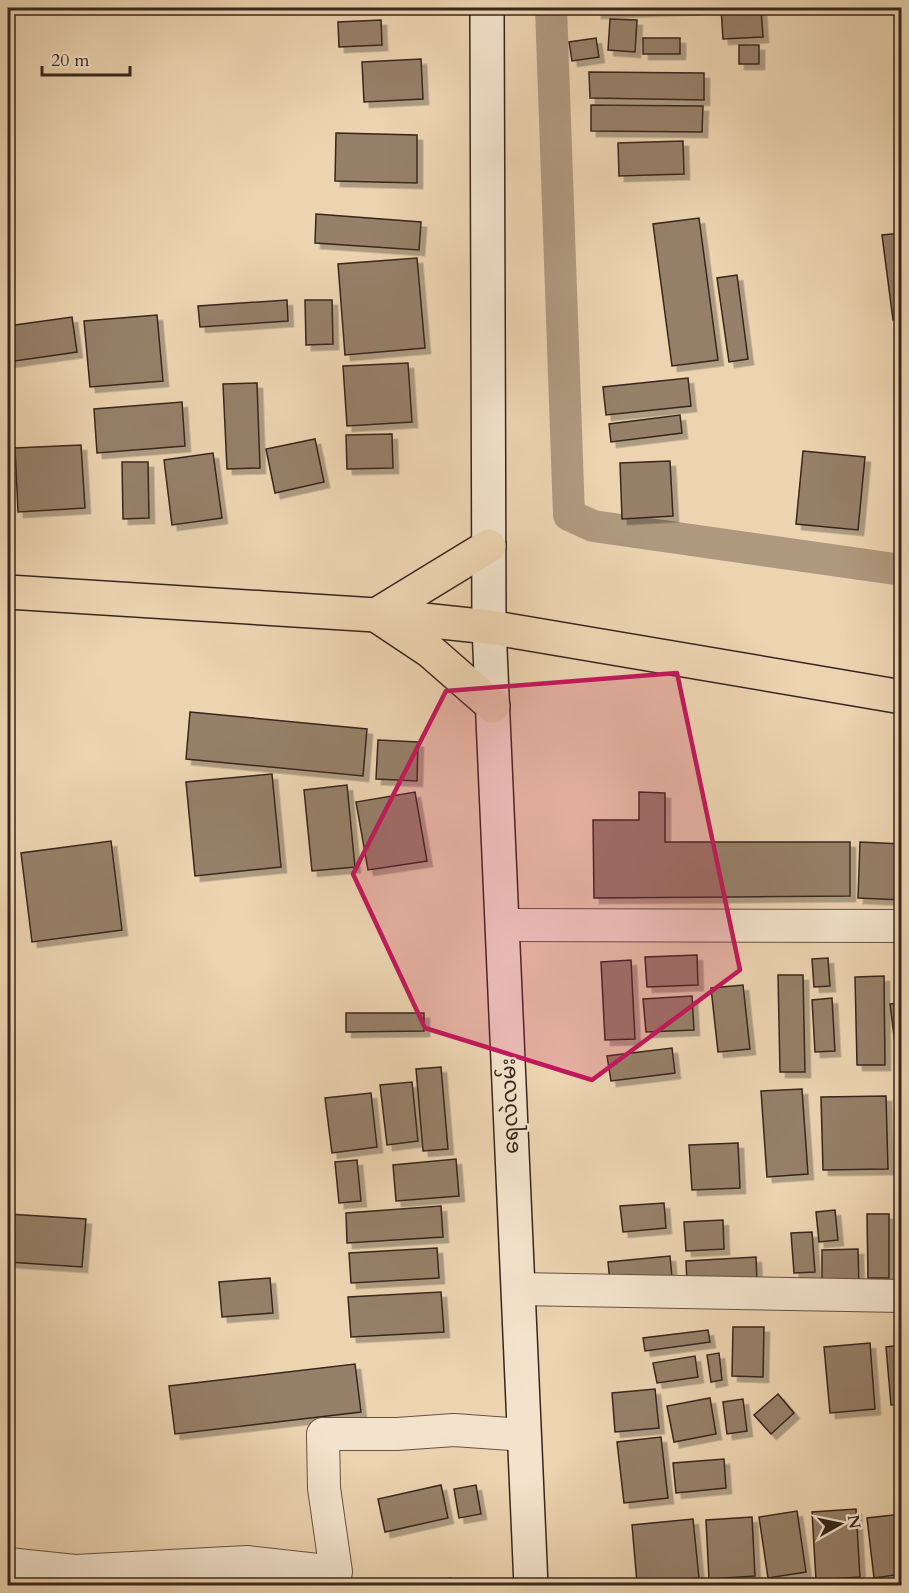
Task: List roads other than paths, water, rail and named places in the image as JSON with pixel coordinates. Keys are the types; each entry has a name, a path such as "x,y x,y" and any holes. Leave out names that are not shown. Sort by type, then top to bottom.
{"main road":[{"name":"ရေလဲလမ်း","path":"488,8 489,627 531,1586"},
{"path":"376,615 489,546"},
{"path":"8,592 376,615 489,627 902,697"},
{"path":"376,615 430,651 493,706"}],"street":[{"path":"502,925 902,926"},
{"path":"518,1289 902,1296"},
{"path":"8,1564 75,1571 247,1562 336,1572 324,1488 323,1434 397,1434 454,1430 524,1435"}],"waterway":[{"path":"551,8 569,515 593,526 902,570"}]}
